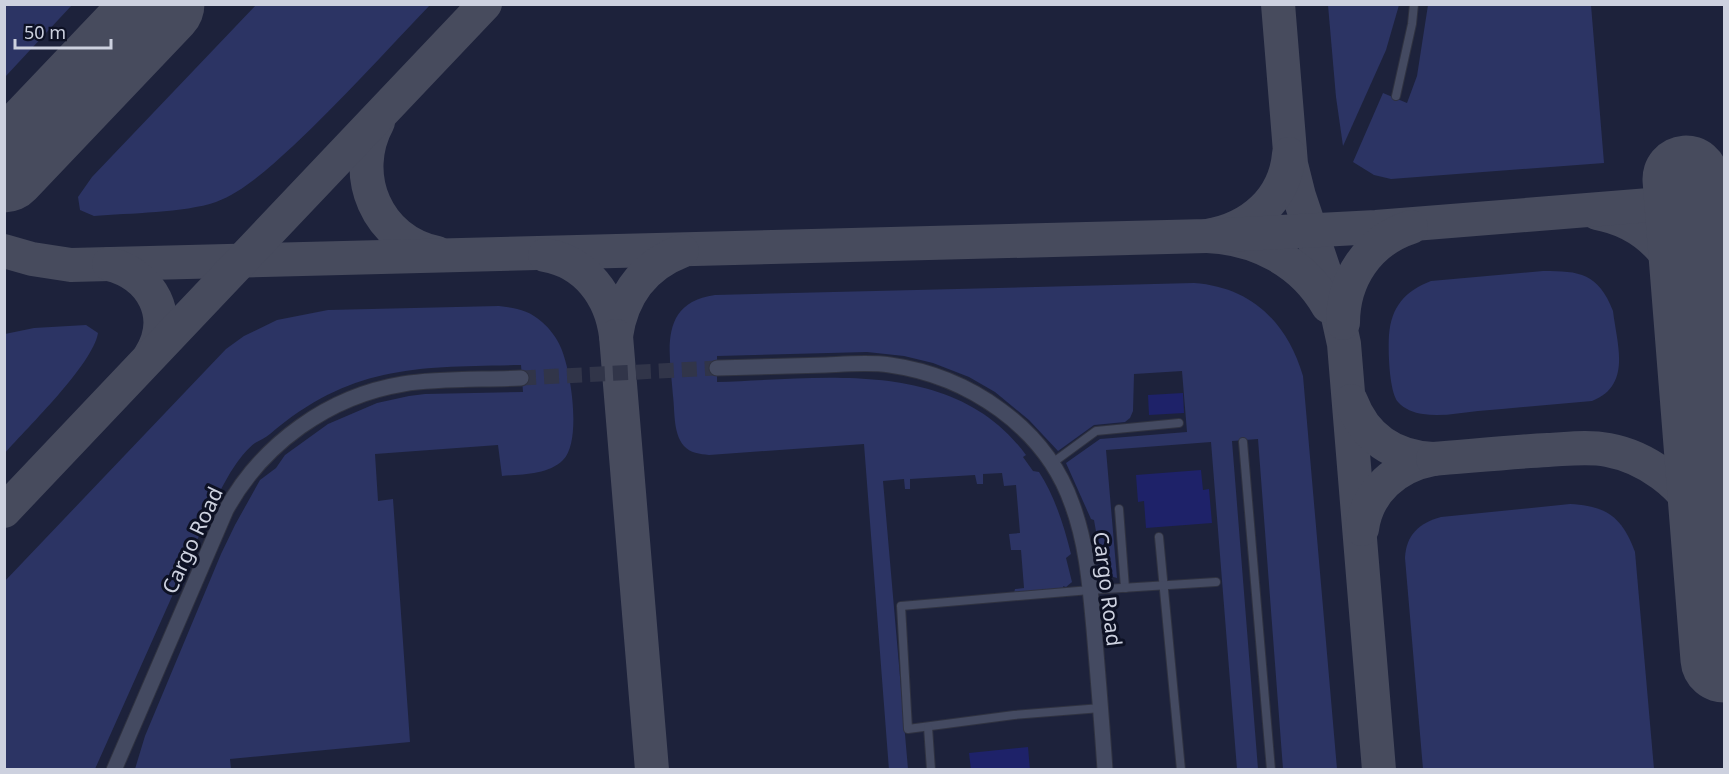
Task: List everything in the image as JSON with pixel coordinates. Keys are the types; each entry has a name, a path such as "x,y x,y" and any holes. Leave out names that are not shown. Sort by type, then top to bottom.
{"street":[{"name":"Cargo Road","path":"717,368 887,365 935,375 977,395 1023,430 1051,464 1072,503 1084,543 1105,770"},
{"name":"Cargo Road","path":"114,770 226,510 246,478 267,453 319,415 346,399 363,393 420,382 521,378"}],"lane":[{"path":"1396,96 1412,24 1414,4"},
{"path":"1051,464 1096,431 1179,423"},
{"path":"1243,442 1271,770"},
{"path":"1119,509 1125,588"},
{"path":"1159,537 1181,770"},
{"path":"1101,708 1014,715 908,729 901,606 1216,582"},
{"path":"927,727 931,770"}],"shaded area":[{"path":"4,5 72,5 5,77"},
{"path":"5,5 1724,5 1724,769 5,770"},
{"path":"256,5 430,5 311,129 267,170 227,197 203,206 173,210 94,216 80,210 78,197 92,177"},
{"path":"1328,5 1399,5 1386,50 1343,146 1336,97"},
{"path":"1428,5 1591,5 1604,163 1391,179 1374,175 1353,162 1383,93 1407,103 1417,76"},
{"path":"1543,271 1567,272 1586,277 1601,289 1607,298 1613,311 1619,363 1613,385 1605,394 1592,401 1443,415 1416,413 1406,409 1398,402 1391,380 1389,335 1396,308 1407,295 1431,281"},
{"path":"1194,283 1233,292 1264,311 1287,339 1303,376 1337,769 1283,769 1258,439 1232,441 1258,769 1237,769 1211,442 1106,450 1117,578 1103,572 1094,520 1091,519 1066,463 1100,439 1187,432 1182,371 1134,374 1133,411 1130,418 1125,422 1094,425 1058,451 1029,420 995,392 969,377 933,363 904,356 867,352 717,356 717,382 800,378 884,381 925,388 962,402 996,424 1026,455 1023,457 1033,471 1039,472 1054,500 1071,554 1066,558 1072,582 1066,587 1063,586 1064,589 1014,593 1015,589 1024,588 1021,550 1011,550 1009,534 1020,533 1016,485 1004,486 1002,473 983,474 983,484 977,484 975,475 910,479 910,489 905,489 904,479 883,481 908,769 889,770 864,444 709,455 689,450 680,441 675,422 670,348 675,319 684,308 696,300 715,295"},
{"path":"499,306 527,312 537,318 553,334 561,348 571,389 572,438 569,451 557,465 543,471 518,475 502,476 498,445 375,454 378,501 393,499 410,742 230,759 231,769 135,769 145,736 221,554 260,480 276,468 285,455 328,424 377,403 425,394 523,392 521,365 418,369 359,382 329,394 300,411 252,445 233,468 215,500 95,769 5,769 4,582 226,349 244,336 277,320 328,310"},
{"path":"86,325 98,333 94,346 85,361 58,395 5,453 5,334 34,328"},
{"path":"1570,504 1594,507 1612,516 1625,530 1635,552 1654,769 1423,769 1405,558 1411,537 1426,523 1441,517"}],"building":[{"path":"1183,393 1184,413 1149,415 1148,395"},
{"path":"1201,470 1203,490 1209,489 1212,523 1146,528 1144,501 1138,502 1136,475"},
{"path":"1028,747 1030,770 971,770 969,753"}],"taxiway":[{"path":"4,511 485,4"},
{"path":"1278,4 1291,164 1299,196 1335,303 1344,344 1379,770"},
{"path":"4,162 59,112"},
{"path":"378,122 370,142 367,163 368,184 374,203 384,220 398,235 416,246 437,253"},
{"path":"1289,154 1281,185 1263,210 1237,227 1207,236 1243,242 1277,255 1306,277 1328,306"},
{"path":"4,251 32,259 71,265 1207,236 1376,227 1724,199"},
{"path":"1597,213 1633,225 1660,247 1680,275 1696,309 1706,271 1724,237"},
{"path":"1343,323 1348,291 1361,264 1382,242 1411,227"},
{"path":"545,255 573,265 594,283 609,307 616,336 623,308 637,284 656,265 682,251"},
{"path":"109,264 137,277 155,299 160,326 157,341 150,356"},
{"path":"616,336 652,770"},
{"path":"1351,401 1364,425 1382,443 1405,454 1433,459 1407,468 1386,482 1370,503 1362,529"},
{"path":"1433,459 1586,448 1608,450 1636,459 1674,484 1684,494 1701,519 1713,558 1720,599 1724,521"}],"runway":[{"path":"4,169 161,4"},
{"path":"1686,179 1724,659"}],"tunnel":[{"path":"521,378 717,368"}]}
